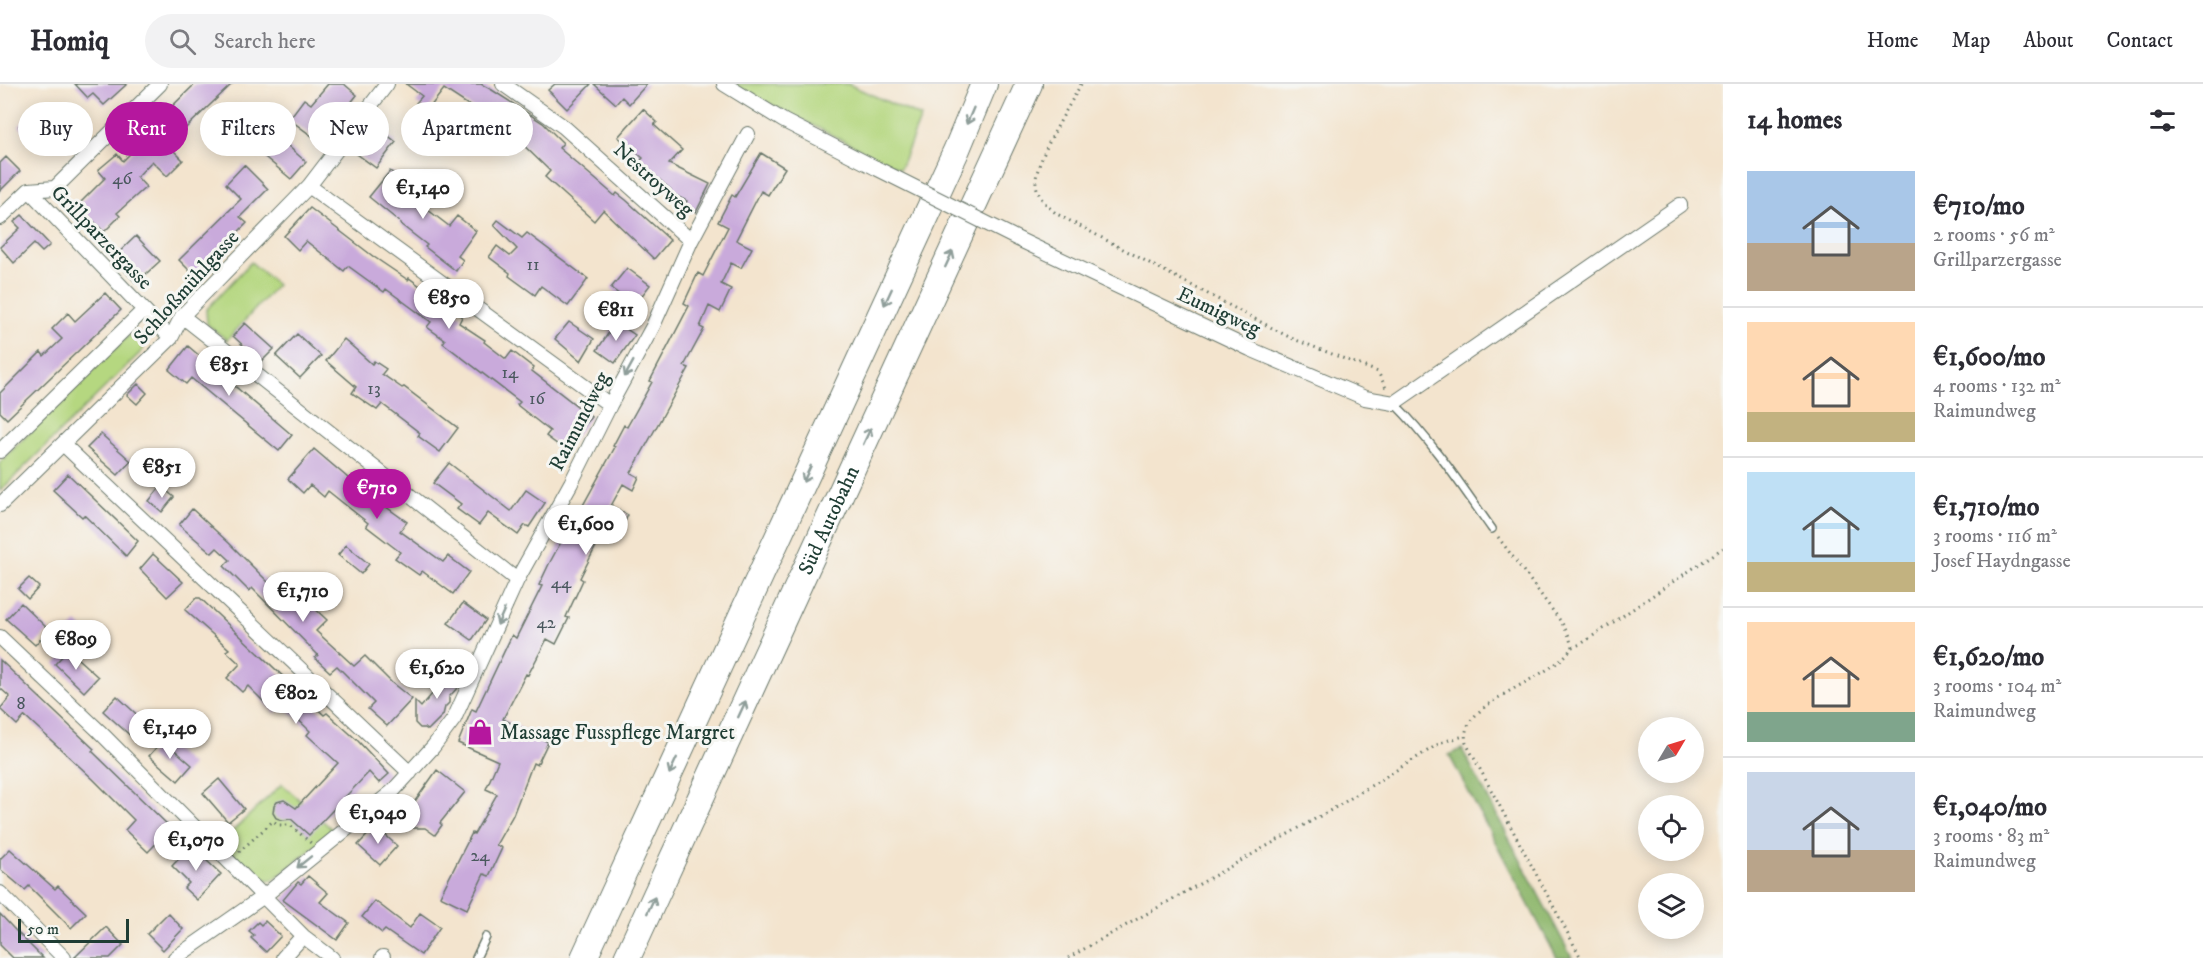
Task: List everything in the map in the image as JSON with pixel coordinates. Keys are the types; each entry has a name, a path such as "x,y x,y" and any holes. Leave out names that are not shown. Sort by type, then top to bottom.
{"highway":[{"name":"Süd Autobahn","path":"584,958 957,149 984,84"},
{"name":"Süd Autobahn","path":"627,958 1029,84"}],"street":[{"path":"0,218 29,190 56,188 160,84"},
{"name":"Schloßmühlgasse","path":"0,505 171,338 183,316 309,186 387,84"},
{"name":"Nestroyweg","path":"503,84 564,127 692,241"},
{"name":"Eumigweg","path":"724,84 784,121 1020,240 1250,349 1365,398 1394,403"},
{"name":"Raimundweg","path":"175,958 264,896 392,792 433,747 454,719 517,580 571,483 653,326 692,241 748,134"},
{"path":"309,186 610,405"},
{"name":"Grillparzergasse","path":"29,190 171,338"},
{"path":"1394,403 1680,205"},
{"name":"Schloßmühlgasse","path":"0,451 144,310"},
{"path":"183,316 517,580"},
{"path":"63,444 410,773"},
{"path":"0,638 99,731 303,936 333,958"},
{"path":"0,893 64,958"},
{"path":"283,958 303,936"}],"lane":[{"path":"1394,403 1412,420 1449,467 1492,529"},
{"path":"476,958 486,936"}],"path":[{"path":"1081,84 1038,167 1036,184 1043,201 1057,214 1292,338 1378,372 1394,403"},
{"path":"1492,529 1562,623 1572,647 1568,656 1559,663 1479,711 1468,724 1464,736 1581,958"},
{"path":"1572,647 1591,638 1723,548"},
{"path":"1068,958 1338,806 1442,742 1464,736"},
{"path":"229,861 273,821 279,825 290,825 320,850"}],"green space":[{"path":"730,84 848,84 921,117 900,169"},
{"path":"251,262 277,285 227,340 207,324 206,310"},
{"path":"138,333 145,339 143,350 0,491 0,462 128,336"},
{"path":"1462,749 1572,958 1557,958 1449,755"},
{"path":"282,784 334,831 273,880 258,879 221,842"}],"building":[{"path":"75,84 127,84 104,105 93,94 88,98"},
{"path":"195,84 232,84 213,102 200,102 200,114 188,126 188,102 177,102"},
{"path":"328,84 344,84 357,95 351,102 313,102"},
{"path":"406,84 481,84 511,102 464,102 444,89 434,102 417,102 422,96"},
{"path":"555,84 591,84 567,109 548,90"},
{"path":"594,84 647,84 629,104 622,97 616,104"},
{"path":"304,99 308,102 308,133 296,124 296,110"},
{"path":"643,109 657,122 654,125 682,150 669,164 710,184 696,212 684,206 687,201 670,193 671,190 639,162 643,158 618,137"},
{"path":"533,117 563,143 559,148 615,196 617,193 626,200 670,240 654,259 603,210 594,221 545,177 550,171 533,154"},
{"path":"389,136 396,142 389,151"},
{"path":"296,153 306,162 291,179 264,156 296,156"},
{"path":"761,153 785,168 768,195 761,191 736,240 752,248 741,268 731,263 721,284 731,289 720,312 709,306 700,327 704,329 684,366 689,368 631,473 639,477 633,490 623,484 611,506 628,515 622,527 606,518 593,542 597,544 580,578 583,580 566,617 569,618 556,644 547,639 503,719 548,742 537,765 533,763 513,815 496,845 502,848 489,876 484,874 467,909 440,896 472,833 474,834 497,794 486,789 498,761 458,743 472,709 476,711 512,635 516,638 542,586 539,585 549,564 568,529 573,532 583,510 581,509 615,447 613,446 624,425 627,427 652,382 650,381 689,306 684,303 698,273 703,276 728,227 718,222 732,195 735,197"},
{"path":"115,156 119,156 123,161 128,156 179,156 183,160 167,176 152,161 137,177 146,187 117,213 120,216 104,232 78,205 105,178 98,170"},
{"path":"360,156 385,156 376,168"},
{"path":"6,157 20,171 0,191 0,163"},
{"path":"244,165 268,189 240,217 247,223 195,276 179,260 241,199 226,184"},
{"path":"390,171 421,193 415,200 449,226 457,216 476,231 458,256 463,260 456,271 425,247 427,245 369,197"},
{"path":"310,208 374,257 408,280 409,278 462,317 459,323 485,340 484,342 506,359 512,351 534,368 532,371 591,417 565,450 546,436 550,431 517,405 520,402 443,343 445,340 427,327 431,322 386,289 384,292 348,266 344,271 306,241 298,250 284,236"},
{"path":"22,215 50,245 42,252 34,244 14,263 0,247 20,228 14,222"},
{"path":"498,220 522,238 527,233 588,279 568,306 541,286 535,295 509,276 510,273 489,257 497,246 510,256 517,249 494,225"},
{"path":"136,236 160,261 136,283 113,258"},
{"path":"627,268 650,285 634,306 611,288"},
{"path":"105,293 121,310 7,419 0,412 0,393 41,352 44,356 62,339 52,329 68,313 75,321"},
{"path":"569,322 594,339 581,361 555,339"},
{"path":"616,322 635,335 615,363 597,350"},
{"path":"245,323 274,349 261,362 233,336"},
{"path":"297,334 321,356 300,378 276,356"},
{"path":"344,339 372,364 374,361 386,369 382,374 402,388 404,387 458,428 440,452 418,436 420,433 382,404 377,410 352,393 356,387 326,361"},
{"path":"188,346 292,435 279,451 191,378 186,384 169,370"},
{"path":"138,384 147,393 137,404 127,395"},
{"path":"101,434 131,461 118,475 87,448"},
{"path":"314,449 381,506 382,504 407,522 400,531 443,562 448,556 469,572 453,594 422,571 419,575 395,558 400,552 366,526 368,523 328,491 324,497 310,485 303,493 288,479"},
{"path":"449,463 511,511 526,490 545,503 529,527 525,525 518,535 488,513 479,525 457,509 461,504 433,483"},
{"path":"68,474 138,541 126,556 84,515 82,517 53,490"},
{"path":"161,486 174,497 162,512 149,501"},
{"path":"192,509 275,589 283,581 308,606 310,604 327,620 316,631 354,666 365,656 412,699 387,726 368,709 374,703 337,666 330,672 315,658 318,655 252,588 249,591 224,566 230,560 217,548 212,553 179,525"},
{"path":"346,545 369,564 361,574 338,555"},
{"path":"153,554 183,582 167,597 140,569"},
{"path":"29,578 39,587 28,599 18,589"},
{"path":"196,598 200,598 324,715 327,713 358,741 389,774 379,783 369,772 309,835 291,819 276,818 273,813 274,806 277,802 284,800 296,808 338,763 307,735 310,731 283,705 275,713 248,686 242,692 227,678 240,664 226,651 229,649 185,610"},
{"path":"21,603 49,630 35,645 6,619"},
{"path":"463,603 486,620 472,640 448,623"},
{"path":"77,623 87,633 75,645 65,634"},
{"path":"68,650 98,677 84,692 55,664"},
{"path":"0,660 94,749 92,751 171,828 148,852 125,830 134,820 93,779 25,716 17,725 0,709 10,697 0,688"},
{"path":"450,666 460,676 455,682 459,686 449,697 449,703 443,715 428,730 420,728 415,723 415,701 421,707 439,686 435,682"},
{"path":"117,696 147,724 134,739 103,711"},
{"path":"163,740 192,765 178,781 149,756"},
{"path":"437,770 465,792 440,823 442,825 435,835 425,828 414,828 403,818"},
{"path":"219,779 244,809 228,822 203,793"},
{"path":"376,826 397,846 380,865 358,845"},
{"path":"191,846 221,874 197,900 184,888 189,883 172,866"},
{"path":"10,849 55,889 58,886 86,913 71,928 29,886 25,890 0,869 0,859"},
{"path":"308,876 328,893 320,902 349,923 337,940 283,900 298,882 301,884"},
{"path":"375,901 410,928 420,913 440,927 421,955 385,930 382,933 362,917"},
{"path":"168,913 183,929 163,950 147,934"},
{"path":"0,914 43,958 13,958 0,945"},
{"path":"265,921 281,936 266,952 251,938 254,935 249,931 258,922 261,925"},
{"path":"106,927 123,945 110,958 74,958"}],"place":[{"name":"Massage Fusspflege Margret","path":"480,732"}]}
